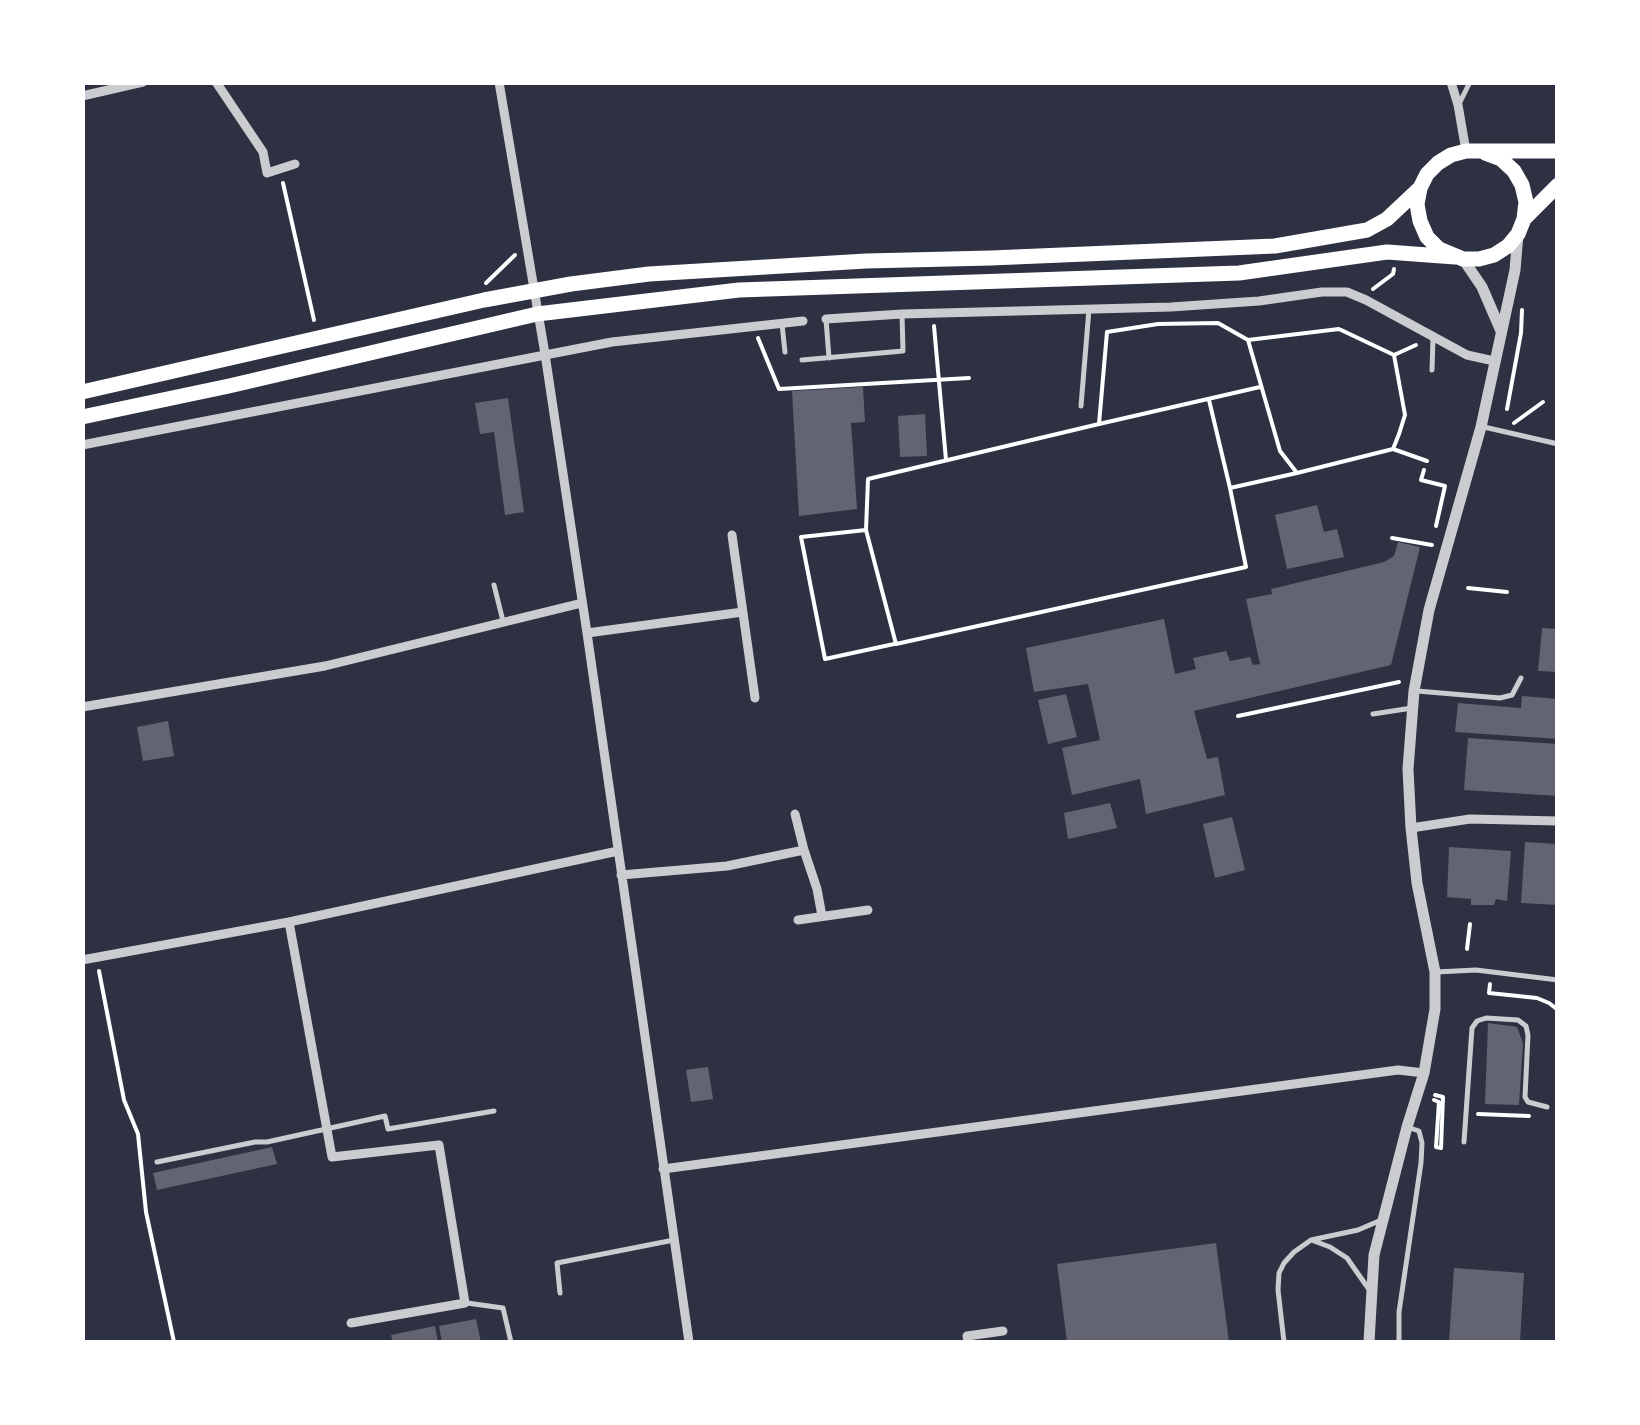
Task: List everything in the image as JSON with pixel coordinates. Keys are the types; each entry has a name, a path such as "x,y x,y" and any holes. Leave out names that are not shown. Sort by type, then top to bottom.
{"main road":[{"path":"82,392 422,314 534,291 649,274 743,266 1275,246 1367,230 1387,219 1420,188 1438,163 1451,155 1466,151 1558,151"},
{"path":"1485,153 1514,171 1522,185 1526,202 1521,227"},
{"path":"82,417 537,314 740,290 1239,272 1387,252 1479,259 1508,246 1558,185"},
{"path":"1420,188 1417,204 1427,237 1439,249 1459,258"}],"street":[{"path":"82,96 142,82"},
{"path":"216,82 264,152 267,173 294,164"},
{"path":"499,82 545,354 689,1342"},
{"path":"1451,82 1466,151"},
{"path":"1368,1342 1374,1255 1424,1073 1436,1009 1435,972 1417,884 1411,828 1408,769 1415,685 1429,610 1481,427 1516,270 1521,227"},
{"path":"1459,258 1482,287 1500,330"},
{"path":"826,319 1259,301 1347,292 1467,355 1494,361"},
{"path":"82,444 612,342 802,322"},
{"path":"732,534 755,698"},
{"path":"82,708 324,666 582,603"},
{"path":"587,633 743,612"},
{"path":"795,814 822,916"},
{"path":"1411,828 1470,819 1558,821"},
{"path":"621,874 727,866 804,850"},
{"path":"82,960 289,922 618,852"},
{"path":"798,920 868,910"},
{"path":"289,922 332,1157 440,1145 466,1303 350,1323"},
{"path":"663,1170 1380,1072 1424,1073"},
{"path":"968,1342 966,1336 1003,1330"}],"lane":[{"path":"1458,105 1470,82"},
{"path":"1081,406 1089,309"},
{"path":"802,360 903,351 902,314"},
{"path":"826,319 829,358"},
{"path":"782,324 785,352"},
{"path":"1432,370 1433,337"},
{"path":"1481,427 1558,444"},
{"path":"494,586 504,622"},
{"path":"1415,685 1500,698 1512,695 1520,678"},
{"path":"1373,714 1412,708"},
{"path":"1435,972 1476,970 1558,980"},
{"path":"1464,1142 1472,1028 1477,1021 1518,1020 1526,1026 1524,1097 1547,1107"},
{"path":"158,1162 385,1116 388,1129 494,1110"},
{"path":"1398,1342 1422,1163 1419,1131 1407,1127"},
{"path":"1284,1342 1278,1272 1294,1252 1311,1240 1358,1230 1382,1220"},
{"path":"560,1294 557,1263 674,1240"},
{"path":"1311,1240 1347,1258 1371,1292"},
{"path":"466,1303 503,1308 511,1342"}],"path":[{"path":"280,169 315,324"},
{"path":"1361,298 1393,274 1398,253"},
{"path":"1507,409 1523,318 1521,299"},
{"path":"933,314 946,460"},
{"path":"1099,424 1108,332 1218,323 1248,340 1339,329 1394,355"},
{"path":"756,327 779,389 969,378"},
{"path":"1394,355 1433,337"},
{"path":"1248,340 1280,451 1297,473"},
{"path":"1393,450 1405,415 1394,355"},
{"path":"896,644 866,530 868,479 1261,387"},
{"path":"866,530 801,537 826,660 1246,566 1209,400"},
{"path":"1502,431 1543,402"},
{"path":"1230,488 1393,450 1427,460"},
{"path":"1424,470 1421,480 1444,486 1436,526"},
{"path":"1392,538 1447,548"},
{"path":"1468,588 1508,592"},
{"path":"1238,716 1415,685"},
{"path":"1468,949 1470,924"},
{"path":"97,958 124,1100 138,1134 146,1212 174,1342"},
{"path":"1489,993 1537,998 1558,1010"},
{"path":"1434,1097 1443,1097 1444,1111 1441,1148 1436,1147 1439,1102 1434,1097"},
{"path":"1444,1111 1534,1116"}],"building":[{"path":"863,387 865,422 851,423 857,509 799,516 792,391"},
{"path":"508,398 524,512 505,515 494,432 480,434 475,403"},
{"path":"925,414 927,456 900,457 898,416"},
{"path":"1317,505 1324,532 1337,529 1344,557 1287,569 1275,515"},
{"path":"1398,542 1420,547 1391,665 1194,711 1207,759 1218,757 1225,795 1146,814 1140,779 1072,795 1062,748 1100,740 1088,684 1034,692 1026,648 1164,619 1175,674 1196,669 1193,658 1226,651 1230,661 1250,657 1253,665 1260,664 1246,599 1272,594 1271,589 1384,562 1394,556"},
{"path":"1542,628 1558,629 1558,672 1538,671"},
{"path":"1066,694 1077,737 1048,744 1038,700"},
{"path":"1522,696 1558,699 1558,739 1455,732 1458,703 1521,708"},
{"path":"168,721 174,756 143,761 137,727"},
{"path":"1468,738 1558,744 1558,796 1464,790"},
{"path":"1110,803 1117,828 1068,839 1064,813"},
{"path":"1232,817 1245,870 1215,878 1203,824"},
{"path":"1525,842 1558,844 1558,905 1521,903"},
{"path":"1449,847 1511,851 1507,901 1496,899 1494,905 1471,905 1471,899 1447,897"},
{"path":"1488,1023 1517,1027 1523,1043 1519,1105 1485,1104"},
{"path":"708,1067 713,1099 691,1102 686,1070"},
{"path":"272,1147 277,1164 157,1190 153,1173"},
{"path":"1216,1243 1229,1342 1067,1342 1057,1264"},
{"path":"1454,1268 1524,1273 1520,1342 1449,1342"},
{"path":"476,1319 481,1342 442,1342 439,1326"},
{"path":"435,1326 438,1342 393,1342 391,1335"}]}
